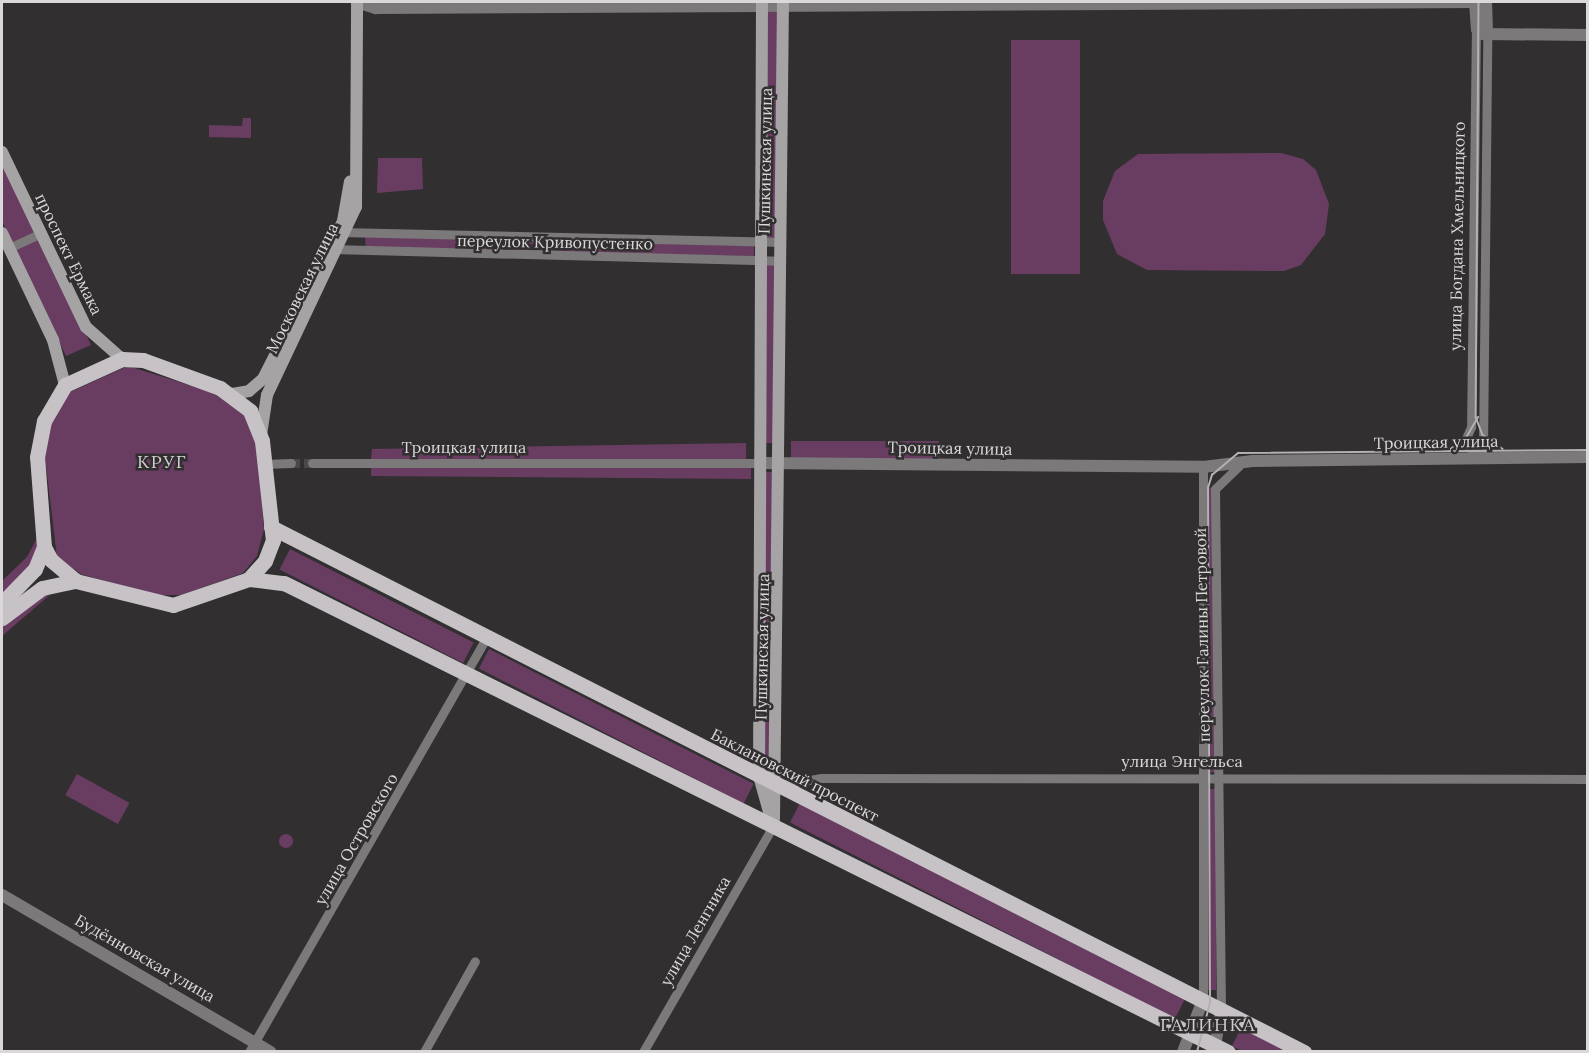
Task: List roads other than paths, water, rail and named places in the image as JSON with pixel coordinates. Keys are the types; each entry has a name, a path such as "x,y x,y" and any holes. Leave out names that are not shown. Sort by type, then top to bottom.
{"main road":[{"name":"Московская улица","path":"343,233 350,191 350,2"},
{"name":"Московская улица","path":"232,394 249,391 262,379 343,233 358,191 357,2"},
{"name":"Пушкинская улица","path":"762,4 759,776 773,826"},
{"name":"Пушкинская улица","path":"773,826 777,786 781,463 780,261 783,4"},
{"name":"проспект Ермака","path":"2,152 86,327 122,359"},
{"path":"2,233 53,340 65,385"},
{"name":"Московская улица","path":"262,441 267,395 334,250"},
{"path":"249,579 270,551 271,527 262,441 250,411 232,394 156,364 122,359 65,385 39,438 45,547 56,566 76,581 173,605 249,579 284,583 1194,1034 1220,1050"},
{"name":"Баклановский проспект","path":"271,527 486,639 1304,1052"},
{"path":"2,603 35,569 45,547"},
{"path":"2,618 42,588 76,581"}],"street":[{"path":"357,2 376,8 762,4 1486,2"},
{"name":"улица Богдана Хмельницкого","path":"1475,2 1479,31 1482,454"},
{"name":"улица Богдана Хмельницкого","path":"1482,454 1464,443 1471,427 1479,31 1486,2"},
{"path":"1479,31 1587,35"},
{"path":"9,248 41,233"},
{"name":"переулок Кривопустенко","path":"343,233 781,242"},
{"name":"переулок Кривопустенко","path":"334,250 780,261"},
{"name":"Троицкая улица","path":"312,464 781,463 1203,467 1253,461 1464,458 1482,454 1587,457"},
{"name":"переулок Галины Петровой","path":"1221,1010 1215,489 1230,469 1253,461"},
{"path":"264,464 291,464"},
{"name":"переулок Галины Петровой","path":"1203,467 1201,776 1203,1000"},
{"name":"улица Островского","path":"252,1047 468,675 486,639"},
{"name":"улица Энгельса","path":"777,786 821,778 1218,776 1587,779"},
{"name":"улица Ленгника","path":"643,1052 773,826"},
{"name":"Будённовская улица","path":"2,897 252,1047 271,1052"},
{"path":"424,1052 476,961"},
{"path":"1184,1052 1194,1034 1203,1000"},
{"path":"1220,1050 1221,1010"}],"tunnel":[{"path":"291,463 312,463"}],"tram line":[{"path":"1479,2 1476,417 1483,435 1503,449"},
{"path":"1449,450 1466,438 1478,417"},
{"path":"1197,1052 1210,1003 1208,488 1212,475 1238,453 1588,450"}],"district":[{"name":"КРУГ","path":"162,462"},
{"name":"ГАЛИНКА","path":"1208,1025"}]}
